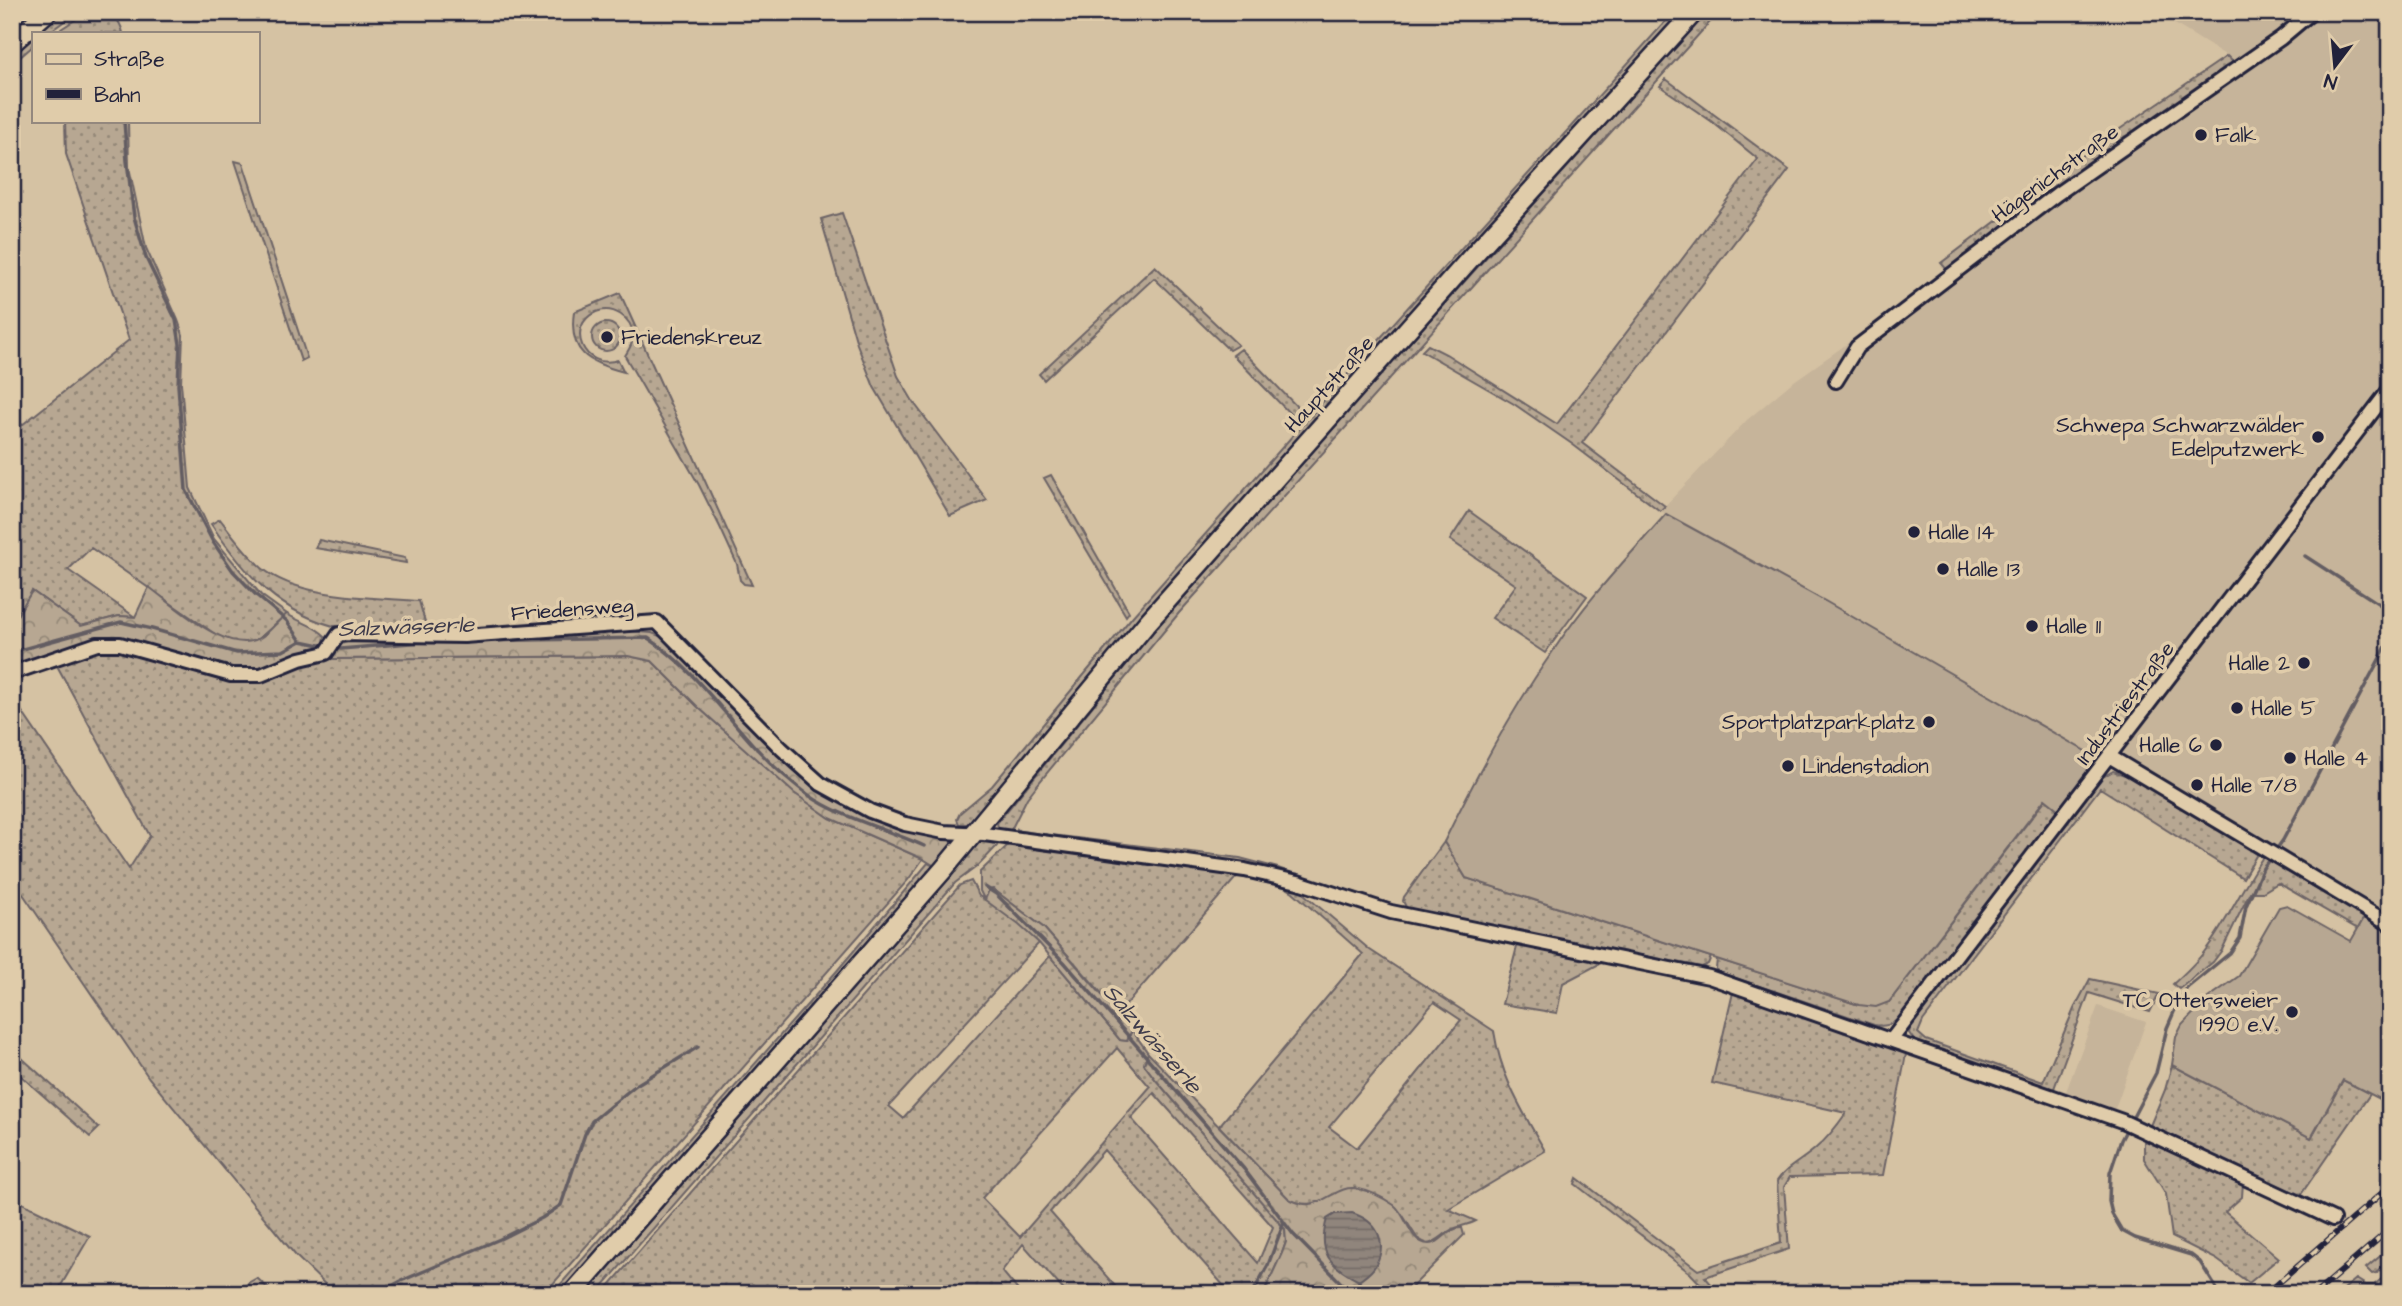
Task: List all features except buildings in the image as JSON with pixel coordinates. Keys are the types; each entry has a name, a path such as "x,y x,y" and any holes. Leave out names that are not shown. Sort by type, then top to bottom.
{"street":[{"path":"12,43 47,12"},
{"name":"Hauptstraße","path":"572,1294 975,833 1147,623 1467,262 1694,12"},
{"name":"Hägenichstraße","path":"1836,381 1857,347 2057,194 2281,37 2312,12"},
{"name":"Industriestraße","path":"1892,1039 2390,390"},
{"name":"Friedensweg","path":"12,673 97,644 120,644 231,676 261,675 300,659 326,653 339,634 464,636 657,622 782,749 821,783 870,811 905,824 944,832 975,833 1197,862 1285,879 1391,912 1709,977 2123,1121 2333,1219"},
{"path":"2109,756 2390,924"}],"shaded area":[{"path":"2155,12 2390,12 2390,934 2128,776 1825,601 1660,511 1747,420 1790,384 1949,272 2115,145 2234,63"},
{"path":"2098,1006 2146,1022 2113,1114 2064,1097"},
{"path":"1352,1213 1374,1227 1381,1249 1375,1266 1359,1281 1333,1264 1325,1250 1324,1241 1327,1219 1335,1214"}],"green space":[{"path":"57,12 77,12 49,32 34,32"},
{"path":"1674,12 1686,12 971,824 959,824 957,819 960,813 992,786 1132,617"},
{"path":"1707,12 1719,12 1179,613 1037,785 1027,798 1011,830 999,831 997,823 1157,627"},
{"path":"98,13 108,15 115,18 123,32 61,32 61,29 78,18"},
{"path":"32,34 32,47 12,64 12,52"},
{"path":"2227,56 2234,63 2090,165 1949,272 1941,263 2098,144"},
{"path":"1666,79 1789,170 1582,443 1665,506 1660,511 1514,404 1422,351 1428,345 1446,354 1557,424 1758,159 1711,121 1660,86"},
{"path":"65,122 128,122 129,167 146,248 183,335 181,383 190,488 214,539 261,595 287,614 254,641 237,643 218,636 91,548 68,570 135,617 119,616 81,626 32,591 12,624 12,433 129,340 66,154"},
{"path":"235,161 243,163 307,358 301,361"},
{"path":"842,213 898,376 914,403 987,500 950,516 874,387 857,344 821,219"},
{"path":"1155,266 1238,345 1229,350 1154,278 1044,380 1039,374"},
{"path":"620,293 752,585 744,584 740,580 737,564 699,485 625,356 633,338 629,323 620,314 602,310 587,319 581,327 580,336 587,353 606,362 618,360 624,372 591,360 578,347 574,337 574,312"},
{"path":"606,323 616,327 620,337 616,347 606,351 596,347 592,337 596,327"},
{"path":"1241,349 1304,414 1297,421 1233,355"},
{"path":"1051,475 1129,612 1126,616 1044,478"},
{"path":"1469,511 1587,596 1545,653 1492,618 1516,585 1450,540"},
{"name":"Lindenstadion","path":"1666,514 1825,601 2099,759 2059,810 2045,799 1889,1002 1876,1007 1859,1005 1466,878 1444,842 1495,744 1538,674 1593,597"},
{"path":"220,519 251,557 277,578 296,586 337,595 419,601 428,632 352,630 320,622 300,613 266,590 237,560 211,524"},
{"path":"319,540 405,558 406,563 315,548"},
{"path":"149,587 188,617 219,636 250,642 263,636 287,614 325,636 324,643 317,650 260,671 232,671 96,639 12,668 12,624 32,591 81,626 119,616 135,617"},
{"path":"615,630 652,633 665,638 822,789 883,820 949,839 953,845 938,868 830,818 794,793 698,707 652,661 628,656 332,659 338,645 359,638"},
{"path":"101,647 304,662 332,659 629,656 652,661 698,707 795,793 830,818 923,859 908,880 544,1294 335,1294 296,1256 149,1078 12,878 12,843 16,840 12,834 12,697 129,869 150,836 55,662"},
{"path":"2113,771 2128,776 2257,854 2243,878 2100,788 1923,1021 1918,1033 1926,1040 2043,1082 2074,1009 2090,979 2159,994 2150,1012 2089,993 2052,1094 1916,1043 1909,1033 1913,1019 2098,780"},
{"path":"2046,799 2059,810 1900,1018 1894,1022 1885,1026 1874,1025 1718,972 1716,969 1717,959 1859,1005 1889,1002"},
{"path":"1017,829 1240,858 1278,868 1323,885 1262,868 1016,834"},
{"path":"989,840 998,843 997,846 979,865 955,883 596,1294 584,1294 918,913 972,847"},
{"path":"1014,842 1240,873 1119,1013 1044,928 993,889 989,890 1039,943 889,1106 903,1118 1050,956 1120,1040 1127,1041 1132,1030 1148,1053 1144,1064 1156,1080 1285,1229 1286,1242 1265,1290 1266,1294 1231,1294 1104,1150 1050,1212 1122,1294 1067,1294 1023,1244 1002,1271 1021,1294 602,1294 960,885 971,881 979,896 984,899 980,891 980,872","holes":["1117,1048 1150,1087 1020,1237 982,1198","1154,1093 1273,1227 1258,1263 1131,1118"]},
{"path":"1444,842 1466,878 1711,957 1708,964 1702,967 1407,909 1404,897"},
{"path":"2263,857 2364,918 2358,929 2278,883 2263,892 2250,892 2222,950 2213,962 2179,989 2173,984 2197,961 2212,941"},
{"path":"928,863 938,868 564,1294 552,1294 836,972"},
{"path":"1273,880 1301,886 1305,895 1370,950 1494,1031 1507,1079 1545,1151 1448,1209 1476,1221 1453,1229 1431,1243 1427,1244 1417,1238 1402,1214 1347,1189 1311,1203 1304,1204 1289,1199 1219,1126 1363,954 1293,892","holes":["1434,1002 1461,1020 1357,1148 1329,1127"]},
{"path":"993,889 1044,928 1132,1030 1127,1041 1120,1040 1039,943 985,900 989,890"},
{"name":"TC Ottersweier 1990 e.V.","path":"2287,905 2351,941 2364,918 2390,934 2390,1104 2343,1080 2311,1138 2172,1065 2176,1037 2182,1025 2208,998 2239,976 2279,907"},
{"path":"1518,943 1607,960 1563,983 1557,1013 1502,1004"},
{"path":"1734,988 1907,1049 1883,1175 1790,1177 1784,1187 1789,1249 1705,1277 1720,1294 1710,1294 1690,1273 1575,1184 1577,1178 1698,1270 1781,1243 1777,1181 1824,1140 1846,1113 1712,1083"},
{"path":"12,1049 99,1128 90,1137 12,1068"},
{"path":"1148,1053 1289,1199 1310,1204 1342,1190 1359,1189 1394,1205 1413,1234 1422,1242 1434,1243 1457,1228 1462,1228 1464,1235 1405,1294 1266,1294 1265,1290 1286,1242 1285,1229 1156,1080 1144,1064"},
{"path":"2172,1065 2311,1138 2343,1080 2370,1094 2302,1193 2295,1198 2149,1128"},
{"path":"2144,1134 2243,1182 2242,1197 2225,1212 2279,1258 2249,1283 2216,1259 2172,1237 2166,1194 2144,1159"},
{"path":"12,1198 90,1236 56,1294 12,1294"},
{"path":"2390,1248 2390,1262 2372,1274 2366,1268"},
{"path":"2390,1272 2390,1294 2338,1294 2356,1279 2366,1285 2374,1285"},
{"path":"257,1278 274,1294 241,1294 248,1283"}],"waterway":[{"name":"Salzwässerle","path":"124,122 134,217 146,258 176,320 180,344 178,385 186,490 213,542 233,571 287,621 301,641 325,646"},
{"name":"Salzwässerle","path":"2305,556 2390,611"},
{"path":"12,652 121,622 237,653 283,651 301,641"},
{"name":"Salzwässerle","path":"333,648 422,642 648,638 686,669 751,743 805,792 842,813 924,846"},
{"name":"Salzwässerle","path":"2220,1294 2200,1262 2191,1255 2135,1238 2122,1231 2112,1214 2109,1201 2110,1173 2121,1140 2156,1073 2167,1028 2180,998 2187,988 2230,953 2240,938 2246,906 2263,868 2283,840 2390,639"},
{"name":"Salzwässerle","path":"985,887 996,894 1064,962 1244,1169 1293,1234 1352,1294"},
{"path":"386,1294 388,1288 401,1281 500,1239 542,1218 561,1205 592,1121 636,1085 698,1047"},
{"name":"Salzwässerle","path":"1252,1294 1268,1265 1284,1222"},
{"name":"Salzwässerle","path":"1359,1281 1360,1294"}],"railway":[{"path":"2266,1294 2390,1186"},
{"path":"2315,1294 2390,1229"}],"place":[{"name":"Falk","path":"2201,135"},
{"name":"Friedenskreuz","path":"607,337"},
{"name":"Schwepa Schwarzwälder Edelputzwerk","path":"2318,437"},
{"name":"Halle 14","path":"1914,532"},
{"name":"Halle 13","path":"1943,569"},
{"name":"Halle 11","path":"2032,626"},
{"name":"Halle 2","path":"2304,663"},
{"name":"Halle 5","path":"2237,708"},
{"name":"Sportplatzparkplatz","path":"1929,722"},
{"name":"Halle 6","path":"2216,745"},
{"name":"Halle 4","path":"2290,758"},
{"name":"Lindenstadion","path":"1788,766"},
{"name":"Halle 7/8","path":"2197,785"},
{"name":"TC Ottersweier 1990 e.V.","path":"2292,1012"}]}
